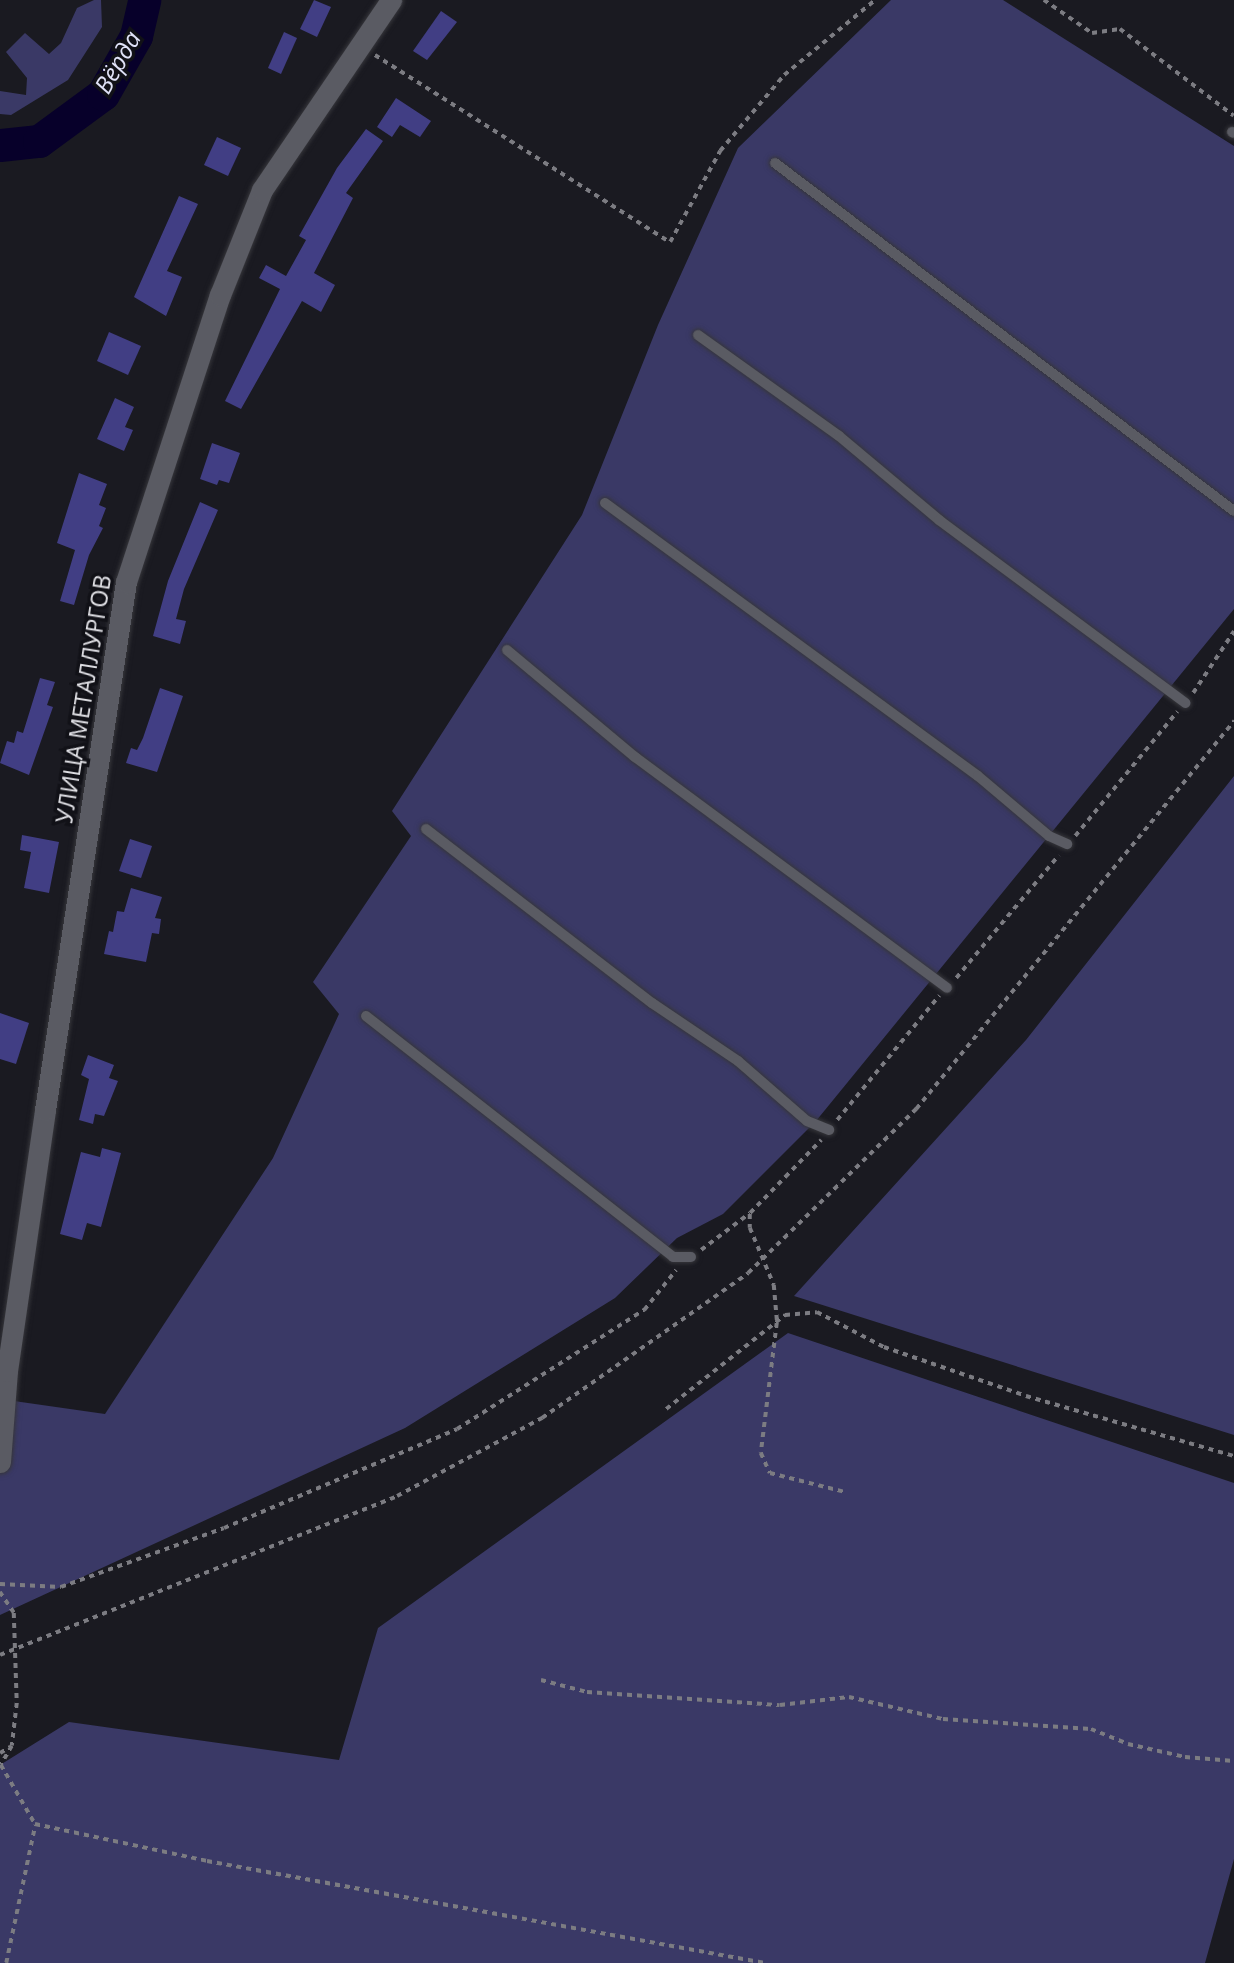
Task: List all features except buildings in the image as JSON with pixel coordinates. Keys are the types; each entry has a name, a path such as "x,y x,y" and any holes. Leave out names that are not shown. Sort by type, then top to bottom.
{"street":[{"name":"УЛИЦА МЕТАЛЛУРГОВ","path":"0,1462 7,1371 126,582 220,295 262,190 357,44 391,0"}],"lane":[{"path":"775,163 1234,511"},
{"path":"698,335 839,436 939,520 1185,703"},
{"path":"605,502 978,776 1049,836 1068,844"},
{"path":"506,650 635,757 947,988"},
{"path":"426,829 652,1003 738,1061 807,1121 829,1130"},
{"path":"366,1016 673,1257 691,1257"}],"path":[{"path":"357,44 670,242 720,151 784,75 874,0"},
{"path":"1044,0 1092,33 1120,29 1234,116"},
{"path":"0,1584 61,1587 224,1528 457,1429 644,1310 691,1257 750,1213 829,1130 947,988 1011,918 1068,844 1185,703 1234,631"},
{"path":"750,1213 750,1228 774,1284 776,1322 761,1453 769,1472 845,1492"},
{"path":"666,1409 785,1315 817,1312 884,1347 1013,1392 1234,1456"},
{"path":"0,1592 14,1613 17,1703 12,1746 0,1765 35,1824 6,1963"},
{"path":"541,1680 587,1692 780,1705 849,1697 943,1718 1091,1729 1139,1747 1234,1761"},
{"path":"0,1754 12,1746"},
{"path":"35,1824 207,1861 765,1963"}],"shaded area":[{"path":"94,0 101,0 102,27 68,80 11,115 0,114 0,91 26,95 27,78 6,52 25,33 49,54 61,43 77,8"},
{"path":"891,0 1003,0 1234,146 1234,609 816,1121 723,1214 677,1238 615,1298 405,1428 0,1615 0,1399 105,1414 273,1158 339,1014 313,982 411,836 392,811 582,515 658,325 738,148"},
{"path":"1234,776 1234,1435 794,1296 1026,1040"},
{"path":"788,1333 1234,1483 1234,1859 1205,1963 0,1963 0,1765 69,1722 339,1760 378,1628"}],"waterway":[{"name":"Вёрда","path":"0,145 39,141 103,94 136,36 144,0"}]}
